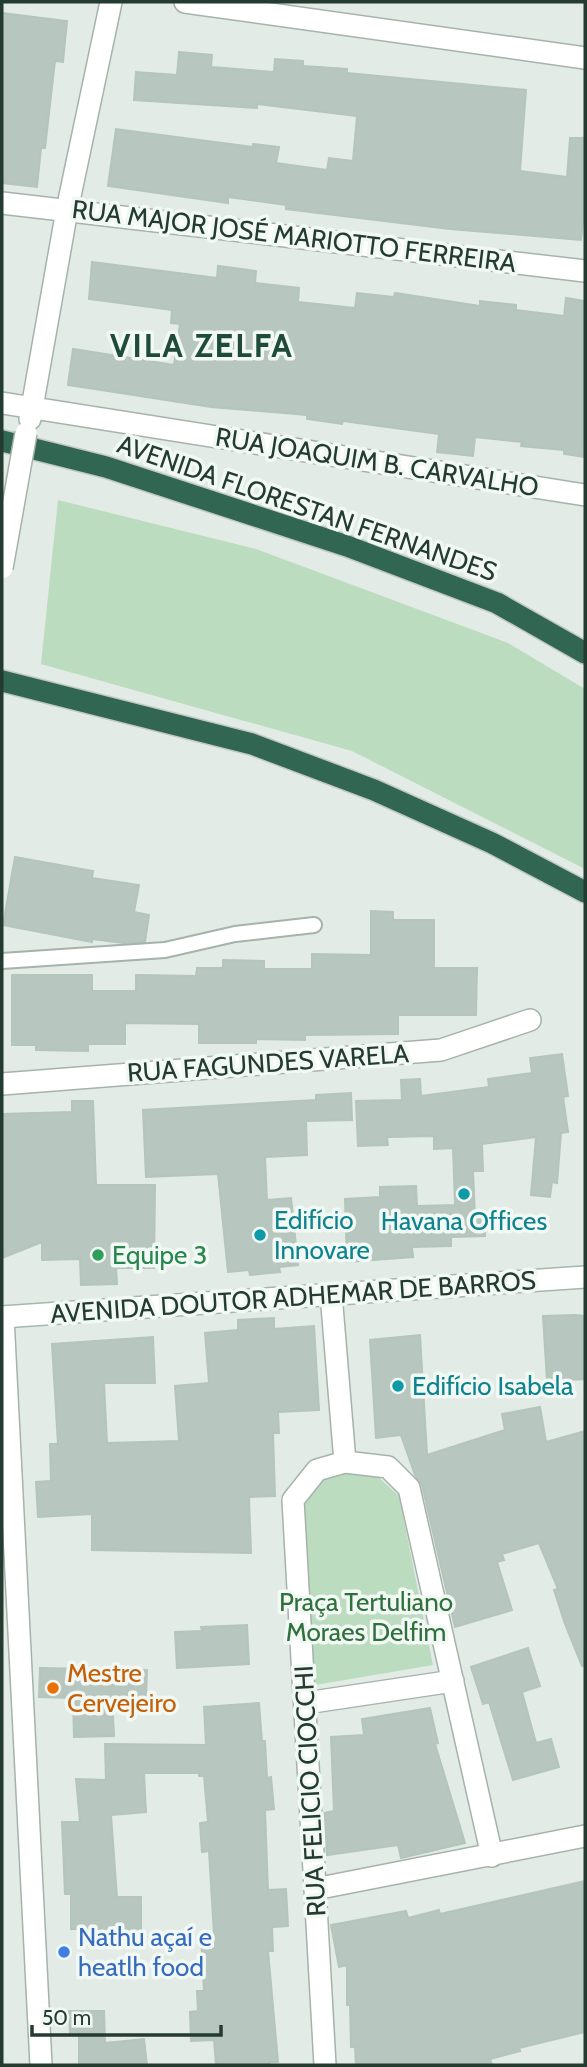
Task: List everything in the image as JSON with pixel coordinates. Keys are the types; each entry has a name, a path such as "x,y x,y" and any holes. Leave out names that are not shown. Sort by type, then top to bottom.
{"highway":[{"name":"AVENIDA FLORESTAN FERNANDES","path":"2,441 106,467 347,546 497,603 585,653"},
{"path":"2,681 252,744 386,796 492,843 585,891"}],"street":[{"path":"2,568 67,210 111,2"},
{"path":"185,2 585,58"},
{"name":"RUA MAJOR JOSÉ MARIOTTO FERREIRA","path":"2,203 585,271"},
{"name":"RUA JOAQUIM B. CARVALHO","path":"2,403 585,495"},
{"name":"RUA FAGUNDES VARELA","path":"2,1084 441,1050 530,1020"},
{"name":"AVENIDA DOUTOR ADHEMAR DE BARROS","path":"2,1317 585,1277"},
{"path":"331,1294 345,1462 388,1468 409,1488 492,1856"},
{"path":"2,1317 41,2065"},
{"name":"RUA FELICIO CIOCCHI","path":"325,2065 293,1500 317,1470 345,1462"},
{"path":"306,1703 453,1681"},
{"path":"315,1889 585,1836"}],"lane":[{"path":"2,961 165,950 235,934 314,925"}],"green space":[{"path":"58,500 256,549 508,643 585,689 585,869 352,751 41,664"},
{"name":"Praça Tertuliano Moraes Delfim","path":"348,1472 377,1476 399,1496 433,1665 315,1685 301,1502 324,1478"}],"building":[{"path":"2,13 67,21 63,62 55,61 45,148 41,148 37,187 2,183"},
{"path":"179,52 212,55 211,67 274,72 275,59 303,61 303,66 347,69 347,73 526,90 520,171 567,177 570,138 585,138 585,202 581,240 450,229 286,209 286,205 228,197 228,203 108,186 116,129 253,147 253,144 279,147 276,163 327,170 329,158 353,161 357,116 257,104 257,108 134,100 136,72 177,75"},
{"path":"92,262 217,278 218,266 256,271 255,283 299,288 298,302 355,308 357,293 394,297 395,293 480,306 480,301 516,305 516,310 564,316 566,298 585,301 585,457 564,454 564,450 521,446 522,442 475,437 473,456 437,452 439,434 307,419 307,415 211,407 68,385 73,349 174,365 180,324 171,323 172,310 89,299"},
{"path":"15,857 93,871 92,878 139,885 134,912 149,915 145,942 123,943 92,939 92,942 3,925"},
{"path":"371,911 393,912 393,920 434,920 434,968 477,968 476,1015 398,1015 398,1034 305,1035 305,1040 256,1039 256,1043 199,1043 199,1024 125,1023 125,1044 88,1044 88,1051 36,1050 36,1045 12,1045 12,975 92,975 92,991 136,991 136,975 196,976 197,968 223,968 223,960 264,961 264,969 312,969 312,954 371,955"},
{"path":"562,1054 568,1096 563,1097 568,1132 561,1133 557,1183 552,1182 550,1197 531,1195 536,1137 482,1144 483,1171 473,1171 475,1217 484,1217 485,1236 451,1237 451,1246 412,1247 413,1257 347,1262 345,1199 380,1197 380,1187 416,1186 417,1206 455,1205 453,1148 434,1149 434,1136 387,1137 388,1145 358,1146 356,1101 402,1100 401,1080 420,1079 421,1096 489,1087 488,1079 532,1073 530,1058"},
{"path":"351,1093 352,1120 306,1121 307,1155 265,1157 267,1200 291,1198 298,1265 279,1267 280,1272 250,1275 249,1270 228,1272 218,1174 146,1177 143,1110 316,1100 316,1095"},
{"path":"72,1101 93,1101 96,1185 155,1185 154,1268 116,1268 117,1284 81,1285 80,1259 42,1260 42,1242 2,1258 2,1114 72,1112"},
{"path":"543,1316 585,1316 585,1379 547,1381"},
{"path":"274,1318 274,1329 314,1326 319,1410 278,1412 279,1433 273,1433 275,1496 249,1497 251,1553 92,1550 92,1514 38,1517 36,1482 51,1481 50,1444 58,1444 52,1344 153,1337 155,1383 104,1383 107,1443 179,1441 175,1386 209,1383 205,1333 238,1330 238,1320"},
{"path":"420,1335 427,1455 505,1430 502,1414 540,1407 546,1442 585,1431 585,1665 582,1666 565,1624 554,1590 558,1589 539,1543 502,1554 504,1560 497,1562 512,1610 455,1627 422,1485 415,1475 401,1435 376,1438 370,1340"},
{"path":"247,1625 249,1664 177,1668 175,1632 202,1631 201,1627"},
{"path":"528,1648 540,1686 522,1692 536,1743 551,1739 559,1767 513,1780 489,1702 483,1704 471,1667"},
{"path":"40,1668 147,1670 146,1698 112,1698 114,1736 74,1737 73,1698 39,1697"},
{"path":"259,1703 267,1778 271,1777 274,1809 265,1810 268,1890 286,1889 288,1926 272,1927 273,1951 268,1951 278,2062 270,2062 270,2065 216,2065 214,2040 191,2041 190,2012 198,2011 197,1991 204,1991 201,1936 214,1935 209,1851 202,1852 200,1823 208,1822 204,1776 199,1776 199,1773 144,1773 146,1812 111,1815 117,1897 141,1897 141,1930 71,1929 71,1894 65,1894 62,1822 80,1822 76,1779 106,1780 105,1744 206,1745 204,1707"},
{"path":"430,1708 438,1743 435,1744 465,1843 401,1858 398,1845 327,1855 324,1813 334,1811 331,1737 364,1735 362,1719"},
{"path":"585,1881 585,2032 519,2048 520,2051 490,2059 492,2065 356,2065 355,2047 351,2047 350,2005 347,2005 347,1965 339,1967 331,1925 406,1911 408,1918 439,1910 440,1914"},
{"path":"69,2011 104,2011 105,2043 144,2039 147,2065 79,2065 79,2033 70,2033"}],"place":[{"name":"Havana Offices","path":"464,1194"},
{"name":"Edifício Innovare","path":"260,1235"},
{"name":"Equipe 3","path":"98,1255"},
{"name":"Edifício Isabela","path":"398,1386"},
{"name":"Mestre Cervejeiro","path":"53,1688"},
{"name":"Nathu açaí e heatlh food","path":"64,1952"}],"district":[{"name":"VILA ZELFA","path":"202,345"}]}
